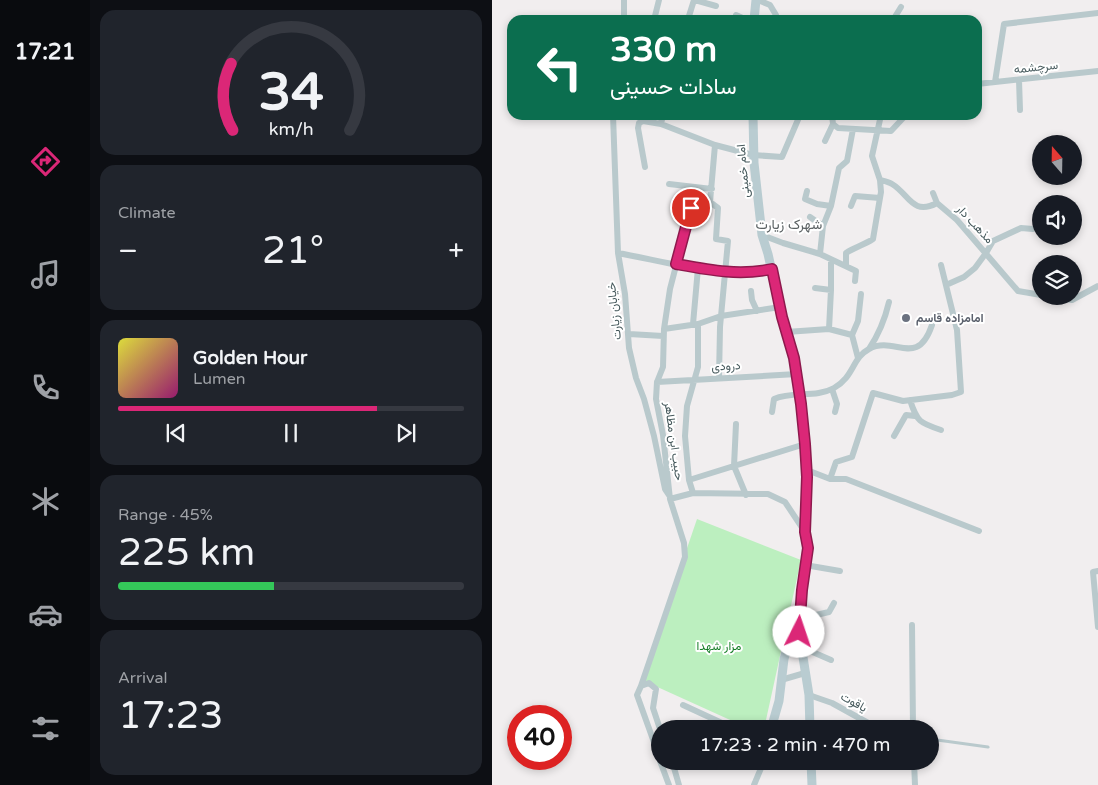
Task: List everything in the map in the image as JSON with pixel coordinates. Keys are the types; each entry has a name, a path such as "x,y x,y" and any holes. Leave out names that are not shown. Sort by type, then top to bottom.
{"street":[{"path":"624,0 624,15"},
{"path":"655,15 659,0"},
{"path":"689,15 695,0 716,6"},
{"path":"755,15 757,0 770,5 776,15"},
{"path":"897,15 901,7"},
{"path":"995,82 1004,24 1098,13"},
{"name":"سرچشمه","path":"982,83 1098,71"},
{"path":"1019,80 1020,110"},
{"name":"خیابان زیارت","path":"612,120 618,253 625,294 629,334 628,348 654,436 665,489 670,499"},
{"path":"661,124 662,120"},
{"name":"امام خمینی","path":"753,120 753,155 762,235 794,358 800,393 805,444 807,470 805,532 808,548 799,632 809,695 810,720"},
{"path":"645,166 638,128 639,123 643,121 661,124 715,145 753,155 782,157 798,120"},
{"path":"825,141 833,124 833,120"},
{"path":"846,266 846,253 873,239 880,198 880,180 872,156 881,120"},
{"path":"833,124 838,128 891,131 901,120"},
{"path":"820,254 823,226 831,206 839,168 847,161 853,129"},
{"path":"715,145 710,202 718,208 716,239 728,241 721,316 719,378"},
{"name":"مذهب دار","path":"880,180 893,184 914,205 928,207 937,203 957,220 1018,291 1032,293"},
{"path":"669,184 712,189"},
{"path":"808,191 805,199 817,204 831,206"},
{"path":"933,193 937,203"},
{"path":"850,206 855,196 880,198"},
{"name":"حبیب ابن مظاهر","path":"691,208 670,289 664,333 663,367 657,382 656,399 663,435 670,499 693,493 768,494 785,502 805,532"},
{"path":"810,217 823,226"},
{"path":"946,285 964,277 975,268 986,253 992,240 1021,228 1032,229"},
{"path":"762,235 820,254 846,266 856,272 856,281"},
{"path":"618,253 724,273 756,272 772,269"},
{"path":"829,329 831,260"},
{"path":"830,479 836,462 852,457 873,393 903,401 952,396 962,392 957,330 941,265"},
{"path":"693,493 689,480 685,436 687,406 696,380 698,367 696,324 698,268"},
{"path":"1082,295 1098,286"},
{"path":"814,288 831,290"},
{"path":"751,290 752,300 757,311"},
{"path":"858,358 852,335 858,321 861,294"},
{"path":"772,412 774,399 783,395 818,393 832,389 844,381 853,370 858,358 869,349 878,335 889,302"},
{"path":"629,334 664,333 721,316 780,307"},
{"path":"869,349 882,346 914,348 924,343 932,325"},
{"path":"786,332 829,329 852,335"},
{"name":"درودی","path":"657,382 797,374"},
{"path":"832,389 837,404 835,412"},
{"path":"910,400 915,416 922,424 941,430"},
{"path":"894,436 906,416 915,416"},
{"path":"736,424 734,466 746,494"},
{"path":"689,480 805,444"},
{"path":"807,470 830,479 846,479 979,530"},
{"path":"651,735 637,695 685,557 684,543 670,499"},
{"path":"805,565 840,571"},
{"path":"1098,571 1093,572 1098,627"},
{"path":"800,612 816,615 828,612 834,603"},
{"path":"912,625 913,720"},
{"path":"774,720 779,701 784,659 790,638 799,632"},
{"path":"801,647 831,660"},
{"path":"781,680 805,673"},
{"path":"641,686 649,683 656,688 653,708 657,720"},
{"name":"یاقوت","path":"809,695 832,703 863,720"},
{"path":"683,704 716,720"},
{"path":"664,770 669,785"},
{"path":"675,770 679,785"},
{"path":"754,785 760,770"},
{"path":"811,770 812,785"},
{"path":"914,770 915,785"}],"lane":[{"path":"939,739 988,746"}],"green space":[{"name":"مزار شهدا","path":"697,519 801,560 766,720 730,720 642,680"}],"place":[{"name":"امامزاده قاسم","path":"906,318"}],"district":[{"name":"شهرک زیارت","path":"789,224"}],"route":[{"path":"691,208 676,264 724,273 756,272 772,269 782,317 794,358 805,444 807,477 805,532 808,548 799,632"}]}
